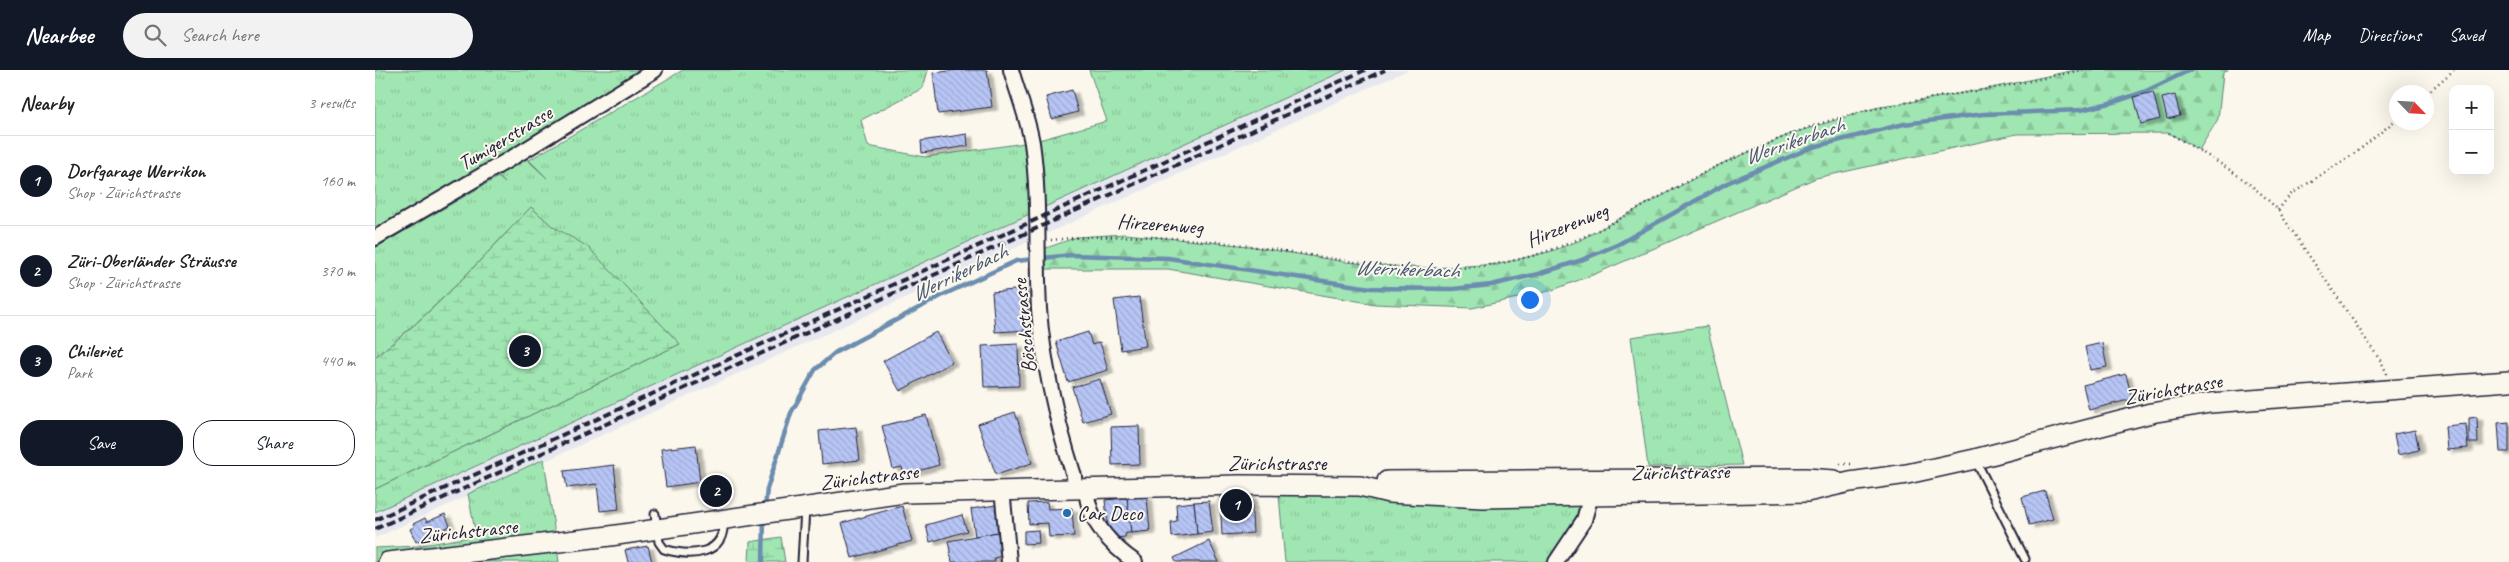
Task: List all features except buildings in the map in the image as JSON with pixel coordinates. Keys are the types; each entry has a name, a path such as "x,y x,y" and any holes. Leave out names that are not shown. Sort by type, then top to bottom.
{"main road":[{"name":"Zürichstrasse","path":"388,562 656,522 723,519 904,493 1002,489 1360,486 1379,482 1593,488 1806,478 1852,473 1907,474 1975,459 2151,413 2210,403 2509,381"}],"street":[{"name":"Tumigerstrasse","path":"375,238 520,153 655,70"},
{"name":"Böschstrasse","path":"1011,70 1031,142 1043,350 1053,401 1074,476 1087,497 1098,528 1121,552 1135,562"},
{"path":"1556,562 1578,532 1593,488"},
{"path":"1002,489 1012,561"}],"lane":[{"path":"1975,459 2025,559"},
{"path":"802,562 805,508"},
{"path":"656,522 659,542 664,549 679,554 712,549 722,538 725,530 723,519"}],"path":[{"name":"Hirzerenweg","path":"1038,247 1077,237 1125,234 1249,246 1346,262 1392,266 1432,268 1499,264 1552,251 1578,241 1721,164 1793,133 1875,108 2083,70"},
{"path":"2434,88 2454,70"},
{"path":"2278,210 2290,195 2358,151 2389,125"},
{"path":"2169,133 2242,177 2262,193 2278,210 2382,363"},
{"path":"1835,464 1852,473"}],"shaded area":[{"path":"1346,70 1408,70 375,538 375,512"}],"green space":[{"path":"375,70 646,70 375,230"},
{"path":"683,70 928,70 923,88 861,120 868,146 925,157 1025,143 1031,208 1044,202 1039,140 1107,121 1089,70 1346,70 375,512 375,489 680,344 588,248 552,226 531,207 436,304 375,357 375,248 498,177 505,183 492,169 520,153 547,178 529,160"},
{"path":"2075,70 2228,70 2223,73 2218,119 2199,150 2169,133 2017,134 1816,178 1595,274 1550,291 1472,308 1375,304 1168,269 1038,269 1038,251 1077,237 1125,234 1249,246 1346,262 1392,266 1432,268 1499,264 1552,251 1578,241 1721,164 1793,133 1875,108 1992,88"},
{"path":"531,207 552,226 588,247 680,344 375,489 375,357 437,304"},
{"path":"1707,326 1742,465 1648,467 1631,337"},
{"path":"544,459 559,562 375,562 375,548 417,546 476,536 468,494"},
{"path":"1278,484 1592,497 1556,562 1285,562"},
{"path":"781,537 785,562 749,562 750,542"}],"waterway":[{"name":"Werrikerbach","path":"765,508 767,489 791,413 815,370 836,352 945,294 1016,261 1071,255 1168,258 1371,288 1453,289 1491,285 1538,274 1579,261 1619,244 1727,183 1813,147 1904,124 1984,114 2081,110 2144,92 2190,70"},
{"name":"Werrikerbach","path":"763,562 764,518"}],"railway":[{"path":"375,520 1365,70"},
{"path":"375,529 1385,70"}],"place":[{"name":"Chileriet","path":"525,351"},
{"name":"Züri-Oberländer Sträusse","path":"716,491"},
{"name":"Dorfgarage Werrikon","path":"1236,505"},
{"name":"Car Deco","path":"1067,513"}]}
